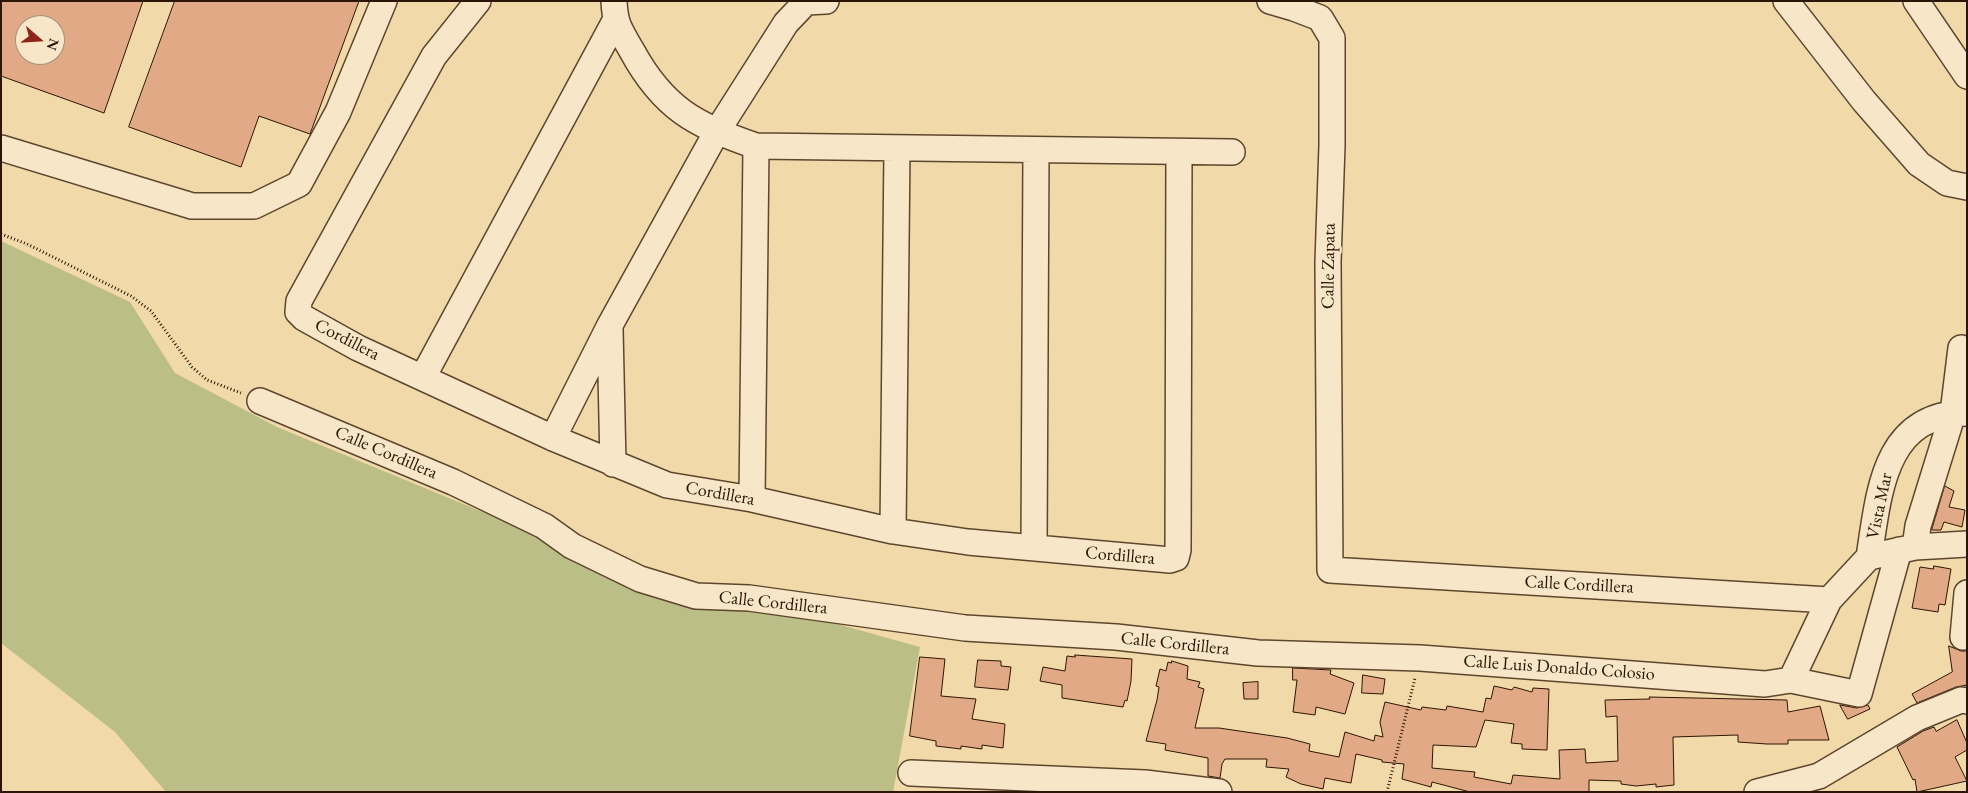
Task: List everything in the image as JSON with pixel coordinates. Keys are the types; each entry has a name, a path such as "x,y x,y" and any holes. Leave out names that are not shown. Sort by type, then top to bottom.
{"street":[{"path":"1,148 192,206 254,206 299,184 338,112 384,1"},
{"name":"Cordillera","path":"478,1 434,56 299,301 298,312 304,318 358,348 553,438 613,464 667,484 752,499 893,531 968,542 1170,560 1176,558 1178,550 1179,152"},
{"path":"553,438 610,325 716,133 786,23 806,2 826,1"},
{"name":"Calle Zapata","path":"1270,1 1320,18 1332,38 1332,145 1328,262 1330,570"},
{"path":"1786,1 1864,101 1919,164 1947,182 1967,187"},
{"path":"1916,1 1967,76"},
{"path":"615,11 639,64 667,102 716,133 756,146 1232,152"},
{"path":"423,377 615,11"},
{"path":"752,499 756,146"},
{"path":"893,531 897,148"},
{"path":"1034,548 1036,151"},
{"path":"610,325 613,464"},
{"path":"1961,348 1960,413 1918,526 1907,549 1859,694 1791,680 1829,600 1869,557 1907,549 1967,544"},
{"name":"Calle Cordillera","path":"260,401 453,482 544,526 572,546 640,579 696,596 750,598 965,628 1116,637 1258,653 1326,654"},
{"name":"Vista Mar","path":"1869,557 1880,489 1887,468 1905,437 1922,422 1960,413"},
{"name":"Calle Cordillera","path":"1330,570 1829,600"},
{"path":"1963,637 1967,593"},
{"name":"Calle Luis Donaldo Colosio","path":"1326,654 1420,658 1765,684 1791,680"},
{"path":"1757,792 1819,776 1917,718 1961,700 1967,701"},
{"path":"911,773 1145,783 1220,792"}],"path":[{"path":"1,234 26,244 131,296 151,311 192,367 207,380 260,401"},
{"path":"1387,792 1420,658"}],"green space":[{"path":"1,241 130,302 175,373 277,427 582,553 920,647 893,792 166,792 115,732 1,643"}],"building":[{"path":"1,1 143,1 104,113 1,76"},
{"path":"175,1 359,1 310,134 259,116 241,167 129,127"},
{"path":"1945,486 1954,491 1949,507 1965,510 1962,527 1944,522 1941,530 1932,530"},
{"path":"1934,566 1951,569 1945,605 1939,604 1938,612 1912,608 1920,567 1933,569"},
{"path":"1949,646 1961,651 1967,651 1967,685 1956,687 1917,703 1912,694 1952,672"},
{"path":"1075,655 1132,659 1131,681 1127,701 1125,700 1123,707 1062,698 1062,685 1040,681 1043,667 1065,671 1067,656 1075,657"},
{"path":"920,657 945,659 941,696 976,699 972,719 1005,724 1003,748 982,745 982,749 961,746 961,749 936,746 936,741 910,736"},
{"path":"978,660 1001,661 1001,666 1011,667 1008,690 975,687"},
{"path":"1172,661 1188,666 1187,679 1200,682 1198,687 1204,689 1195,728 1219,728 1287,738 1310,744 1309,751 1339,757 1345,732 1374,741 1375,735 1383,737 1380,722 1385,702 1421,710 1422,707 1446,710 1447,706 1483,712 1486,698 1491,699 1494,686 1512,690 1514,687 1532,692 1533,688 1549,689 1547,750 1522,749 1522,744 1511,743 1514,724 1485,720 1476,747 1433,745 1432,768 1475,772 1474,777 1511,784 1513,775 1560,779 1559,750 1585,749 1586,763 1618,761 1617,716 1606,717 1605,700 1650,699 1649,697 1787,700 1788,712 1820,706 1829,740 1788,740 1788,744 1767,744 1738,742 1738,735 1673,737 1674,785 1656,787 1656,784 1636,786 1621,784 1621,781 1589,780 1589,792 1470,792 1432,782 1431,787 1402,779 1404,764 1382,762 1382,760 1356,754 1351,783 1325,778 1323,789 1301,784 1286,777 1289,769 1266,767 1267,759 1225,759 1222,764 1220,778 1208,776 1208,758 1165,750 1166,744 1146,741 1157,700 1159,687 1156,686 1160,669 1166,671 1168,662 1171,663"},
{"path":"1293,668 1331,670 1330,674 1354,683 1345,714 1316,707 1315,715 1293,712 1297,680 1293,680"},
{"path":"1363,675 1385,679 1383,694 1362,693"},
{"path":"1258,682 1258,699 1244,699 1243,683"},
{"path":"1840,705 1857,708 1868,705 1870,709 1848,719"},
{"path":"1957,720 1967,743 1967,750 1955,757 1967,781 1917,792 1915,779 1913,780 1897,747 1923,731 1934,727 1936,731"}]}
